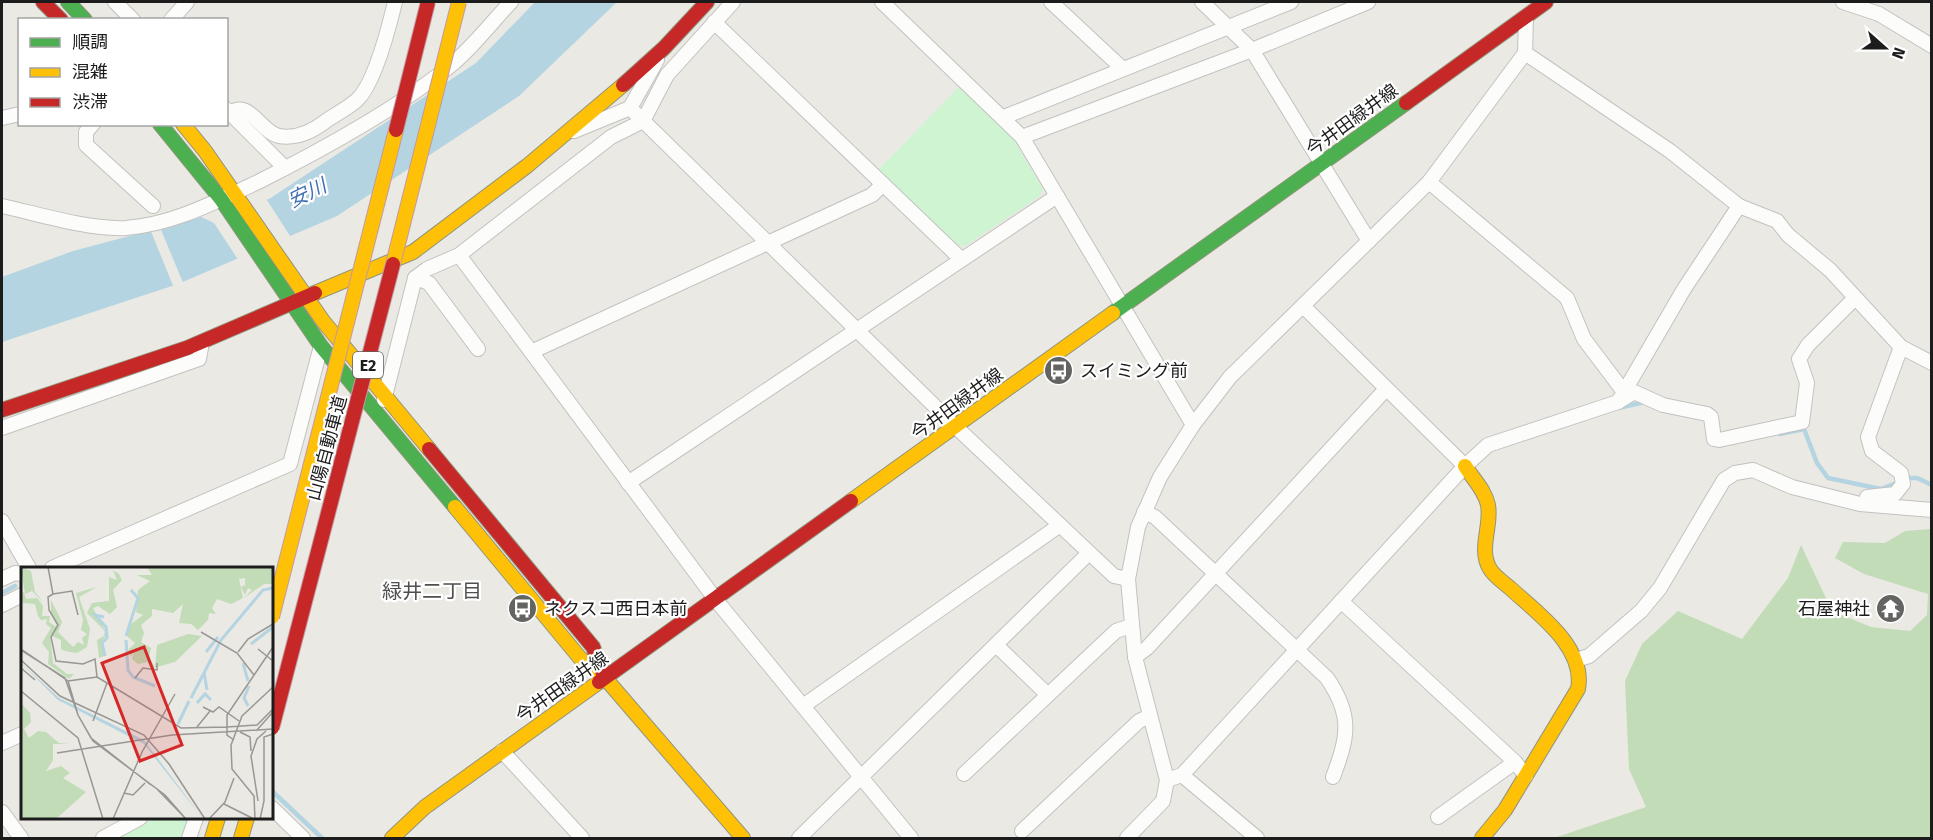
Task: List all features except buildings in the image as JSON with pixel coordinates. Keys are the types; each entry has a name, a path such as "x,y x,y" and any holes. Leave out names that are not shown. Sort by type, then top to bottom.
{"main road":[{"path":"43,2 59,18"},
{"path":"68,2 84,18"},
{"name":"山陽自動車道","path":"273,613 428,2"},
{"name":"山陽自動車道","path":"273,724 379,322 459,2"},
{"path":"2,410 202,342 302,293 413,252 528,166 664,48 707,2"},
{"name":"今井田緑井線","path":"392,838 425,807 502,751 716,600 1546,2"},
{"path":"162,126 223,202 321,346 580,658 605,678 743,838"},
{"path":"185,126 206,151 302,293 593,647 605,678"},
{"path":"1465,466 1486,498 1489,514 1484,553 1490,569 1564,644 1576,660 1580,674 1578,689 1505,810 1482,838"},
{"path":"212,838 218,819"},
{"path":"241,838 247,819"}],"street":[{"path":"116,2 132,18"},
{"path":"173,18 187,2"},
{"path":"285,168 228,111 236,108 245,109 277,135 294,137 318,127 358,99 370,81 394,2"},
{"path":"2,206 93,225 123,228 154,225 223,202 349,133 446,69 511,2"},
{"path":"375,412 386,398 387,384 415,278 426,269 459,255 611,137 644,122 667,75 733,2"},
{"path":"882,2 1004,117 1022,137 1193,425"},
{"path":"1051,2 1123,69"},
{"path":"1202,2 1252,50 1369,241"},
{"path":"1004,117 1291,2"},
{"path":"1022,137 1252,50 1368,2"},
{"path":"1843,2 1879,14 1932,46"},
{"path":"1126,838 1163,801 1167,780 1135,657 1128,579 1138,527 1160,477 1193,425 1230,377 1429,182 1525,53 1526,17"},
{"path":"714,22 961,259"},
{"path":"566,133 630,108 664,48"},
{"path":"1525,53 1670,151 1739,206 1776,221 1788,235 1830,270 1854,299 1901,347 1932,363"},
{"path":"630,108 956,427 1089,553 1114,576 1128,579"},
{"path":"2,118 18,114"},
{"path":"91,126 86,132 86,145 153,206"},
{"path":"1429,182 1567,298 1584,339 1621,397"},
{"path":"531,352 872,195 883,184"},
{"path":"628,483 1057,196"},
{"path":"1621,397 1683,289 1739,206"},
{"path":"459,255 716,600 910,838"},
{"path":"415,278 429,283 478,349"},
{"path":"1167,780 1182,775 1465,466 1488,445 1634,392 1663,405 1707,414 1711,417 1714,439 1719,440 1802,422 1807,383 1799,359 1808,345 1854,299"},
{"path":"1303,306 1465,466"},
{"path":"2,428 199,359 202,342"},
{"path":"54,567 290,464 321,346"},
{"path":"1826,496 1879,498 1895,494 1903,484 1901,473 1872,451 1868,437 1901,347"},
{"path":"1135,657 1147,648 1386,388"},
{"path":"1576,660 1589,656 1641,611 1660,588 1724,480 1735,474 1753,470 1792,487 1860,504 1932,510"},
{"path":"1144,512 1155,517 1327,678 1335,689 1347,729 1345,743 1333,777"},
{"path":"2,521 28,567"},
{"path":"802,706 1060,525"},
{"path":"799,838 1089,553"},
{"path":"2,579 15,573 21,574"},
{"path":"2,605 21,596"},
{"path":"1341,601 1515,762 1526,776"},
{"path":"964,774 1116,631 1131,626"},
{"path":"996,645 1048,695"},
{"path":"1022,831 1140,721 1150,716"},
{"path":"2,743 21,734"},
{"path":"502,751 573,835"},
{"path":"1438,817 1515,762"},
{"path":"1182,775 1257,838"},
{"path":"273,809 303,838"},
{"path":"2,812 21,838"},
{"path":"103,838 138,819"},
{"path":"189,838 196,819"}],"green space":[{"path":"960,86 998,121 1014,140 1043,189 1040,196 965,246 954,244 877,171"},
{"path":"1931,529 1931,838 1554,838 1646,807 1629,769 1625,681 1642,644 1678,611 1742,639 1788,578 1801,545 1832,611 1871,627 1910,631 1927,615 1928,594 1864,574 1835,558 1843,542 1885,543 1905,531"},
{"path":"153,819 193,819 186,838 120,838"}],"water":[{"name":"安川","path":"535,2 617,2 519,96 337,216 178,284 2,342 2,277 73,251 269,199 476,63"}],"pier":[{"path":"265,197 292,239 239,261 214,223 197,215"},
{"path":"159,225 184,285 174,288 150,229"}],"waterway":[{"path":"1618,408 1645,402"},
{"path":"1780,434 1804,429 1817,463 1828,478 1881,489 1909,478 1917,478 1932,485"},
{"path":"2,593 15,586"},
{"path":"273,792 322,838"}],"traffic: fast":[{"path":"68,2 83,18"},
{"path":"1113,313 1406,103"},
{"path":"162,126 221,199 321,346 455,507"}],"traffic: slow":[{"path":"393,264 459,2"},
{"path":"315,293 413,252 527,166 623,85"},
{"path":"185,126 205,151 323,321 429,449"},
{"path":"273,613 396,130"},
{"path":"851,501 1113,313"},
{"path":"1465,466 1482,489 1488,505 1485,554 1490,569 1557,632 1575,659 1578,674 1578,689 1505,810 1482,838"},
{"path":"455,507 580,658 605,678 743,838"},
{"path":"392,838 425,807 599,682"},
{"path":"212,838 218,819"},
{"path":"241,838 247,819"}],"traffic: jam":[{"path":"43,2 59,18"},
{"path":"396,130 428,2"},
{"path":"623,85 664,48 707,2"},
{"path":"1406,103 1546,2"},
{"path":"273,724 393,264"},
{"path":"2,410 187,348 315,293"},
{"path":"429,449 593,647 604,676"},
{"path":"599,682 851,501"}],"place":[{"name":"スイミング前","path":"1059,371"},
{"name":"ネクスコ西日本前","path":"523,609"},
{"name":"石屋神社","path":"1891,609"}],"district":[{"name":"緑井二丁目","path":"432,591"}]}
